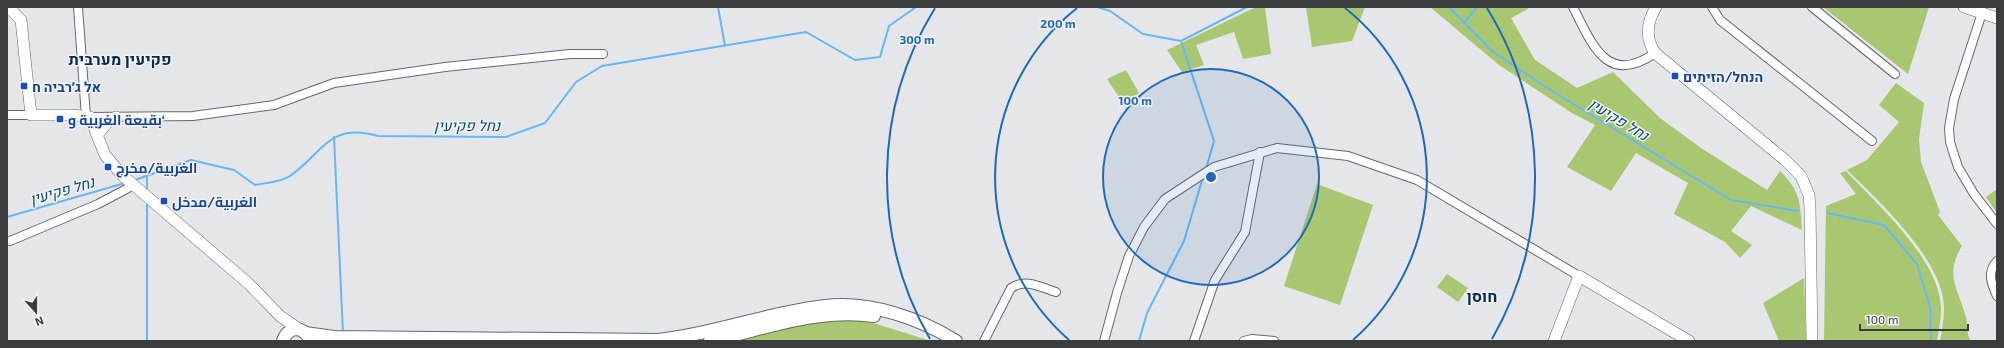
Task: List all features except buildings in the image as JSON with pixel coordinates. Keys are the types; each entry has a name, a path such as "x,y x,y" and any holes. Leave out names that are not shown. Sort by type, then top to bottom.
{"main road":[{"path":"283,339 291,330 305,334 334,337 406,339 658,340 704,333 796,310 840,305 868,307 900,315 917,321 956,341"},
{"path":"710,341 816,316 845,314 875,317 893,321 923,331 942,341"}],"street":[{"path":"8,7 21,20 31,115"},
{"path":"78,7 88,117 105,155 134,185 249,284 280,316 305,334"},
{"path":"1573,7 1593,46 1604,58 1616,64 1629,65 1645,60 1656,53"},
{"path":"1656,7 1650,16 1648,33 1650,44 1656,53 1785,160 1800,176 1809,195 1812,220 1812,341"},
{"path":"1712,7 1720,20 1872,141"},
{"path":"1812,7 1895,74"},
{"path":"1964,7 1997,18"},
{"path":"1982,13 1954,98 1949,128 1950,142 1958,167 1971,189 1997,224"},
{"path":"7,115 72,115 88,117 193,116 274,105 334,83 445,67 570,54 603,54"},
{"path":"72,115 89,126 96,134"},
{"path":"96,134 107,123 116,117"},
{"path":"1104,341 1117,292 1129,256 1144,227 1165,199 1214,167 1277,148 1348,156 1417,180 1690,341"},
{"path":"1194,341 1215,280 1245,232 1260,152"},
{"path":"10,241 91,207 134,185"},
{"path":"1997,261 1992,267 1990,276 1997,296"},
{"path":"1554,341 1579,276"},
{"path":"984,341 1007,295 1015,286 1024,282 1056,292"},
{"path":"280,316 285,325 283,339"},
{"path":"1244,341 1252,339 1274,341"}],"green space":[{"path":"1256,7 1265,7 1271,54 1243,59 1234,32 1196,45 1204,65 1182,72 1167,50"},
{"path":"1306,7 1365,7 1352,41 1312,47"},
{"path":"1430,7 1527,7 1528,9 1511,18 1535,60 1577,88 1613,72 1660,118 1701,148 1767,190 1780,171 1787,178 1796,192 1800,205 1802,230 1751,206 1731,231 1752,245 1740,258 1725,242 1674,214 1688,183 1636,153 1611,191 1567,167 1595,125 1572,113 1499,65"},
{"path":"1823,7 1929,7 1908,74"},
{"path":"1126,70 1139,93 1123,103 1107,79"},
{"path":"1896,83 1924,103 1919,139 1921,162 1940,212 1938,215 1962,246 1954,265 1953,274 1956,289 1966,317 1968,335 1971,341 1940,341 1944,308 1941,290 1933,271 1922,252 1908,233 1876,198 1847,170 1867,160 1899,122 1879,105"},
{"path":"1846,171 1905,234 1919,252 1930,271 1938,290 1941,308 1937,341 1824,341 1826,206 1856,194 1840,173"},
{"path":"1317,184 1373,205 1340,305 1284,286"},
{"path":"1997,189 1997,213 1986,197"},
{"path":"1447,274 1468,288 1458,302 1437,287"},
{"path":"1804,278 1806,341 1779,341 1763,303"},
{"path":"825,318 864,320 931,341 726,341"}],"waterway":[{"path":"718,7 725,46"},
{"name":"נחל פקיעין","path":"135,180 191,160 234,170 255,185 278,181 287,178 302,167 328,142 338,136 348,133 362,133 378,136 506,137 545,123 576,82 602,66 806,32 855,60 880,57 889,26 916,7"},
{"name":"נחל פקיעין","path":"1097,7 1110,11 1143,34 1181,41 1247,7"},
{"name":"נחל פקיעין","path":"1449,7 1492,51 1552,91 1731,200 1798,211"},
{"path":"1464,23 1477,7"},
{"path":"1181,41 1214,141 1206,169"},
{"path":"334,137 343,334"},
{"path":"147,176 147,192"},
{"path":"1139,341 1147,313 1184,241 1203,177"},
{"name":"נחל פקיעין","path":"7,217 125,183"},
{"path":"147,202 147,341"},
{"name":"נחל פקיעין","path":"1827,213 1884,225 1917,264 1930,307 1931,341"}],"place":[{"name":"הנחל/הזיתים","path":"1675,76"},
{"name":"אל ג׳רביה ח","path":"24,86"},
{"name":"بقيعة الغربية و‘","path":"60,119"},
{"name":"الغربية/مخرج","path":"108,167"},
{"name":"الغربية/مدخل","path":"164,201"}],"district":[{"name":"פקיעין מערבית","path":"120,58"},
{"name":"חוסן","path":"1482,295"}]}
